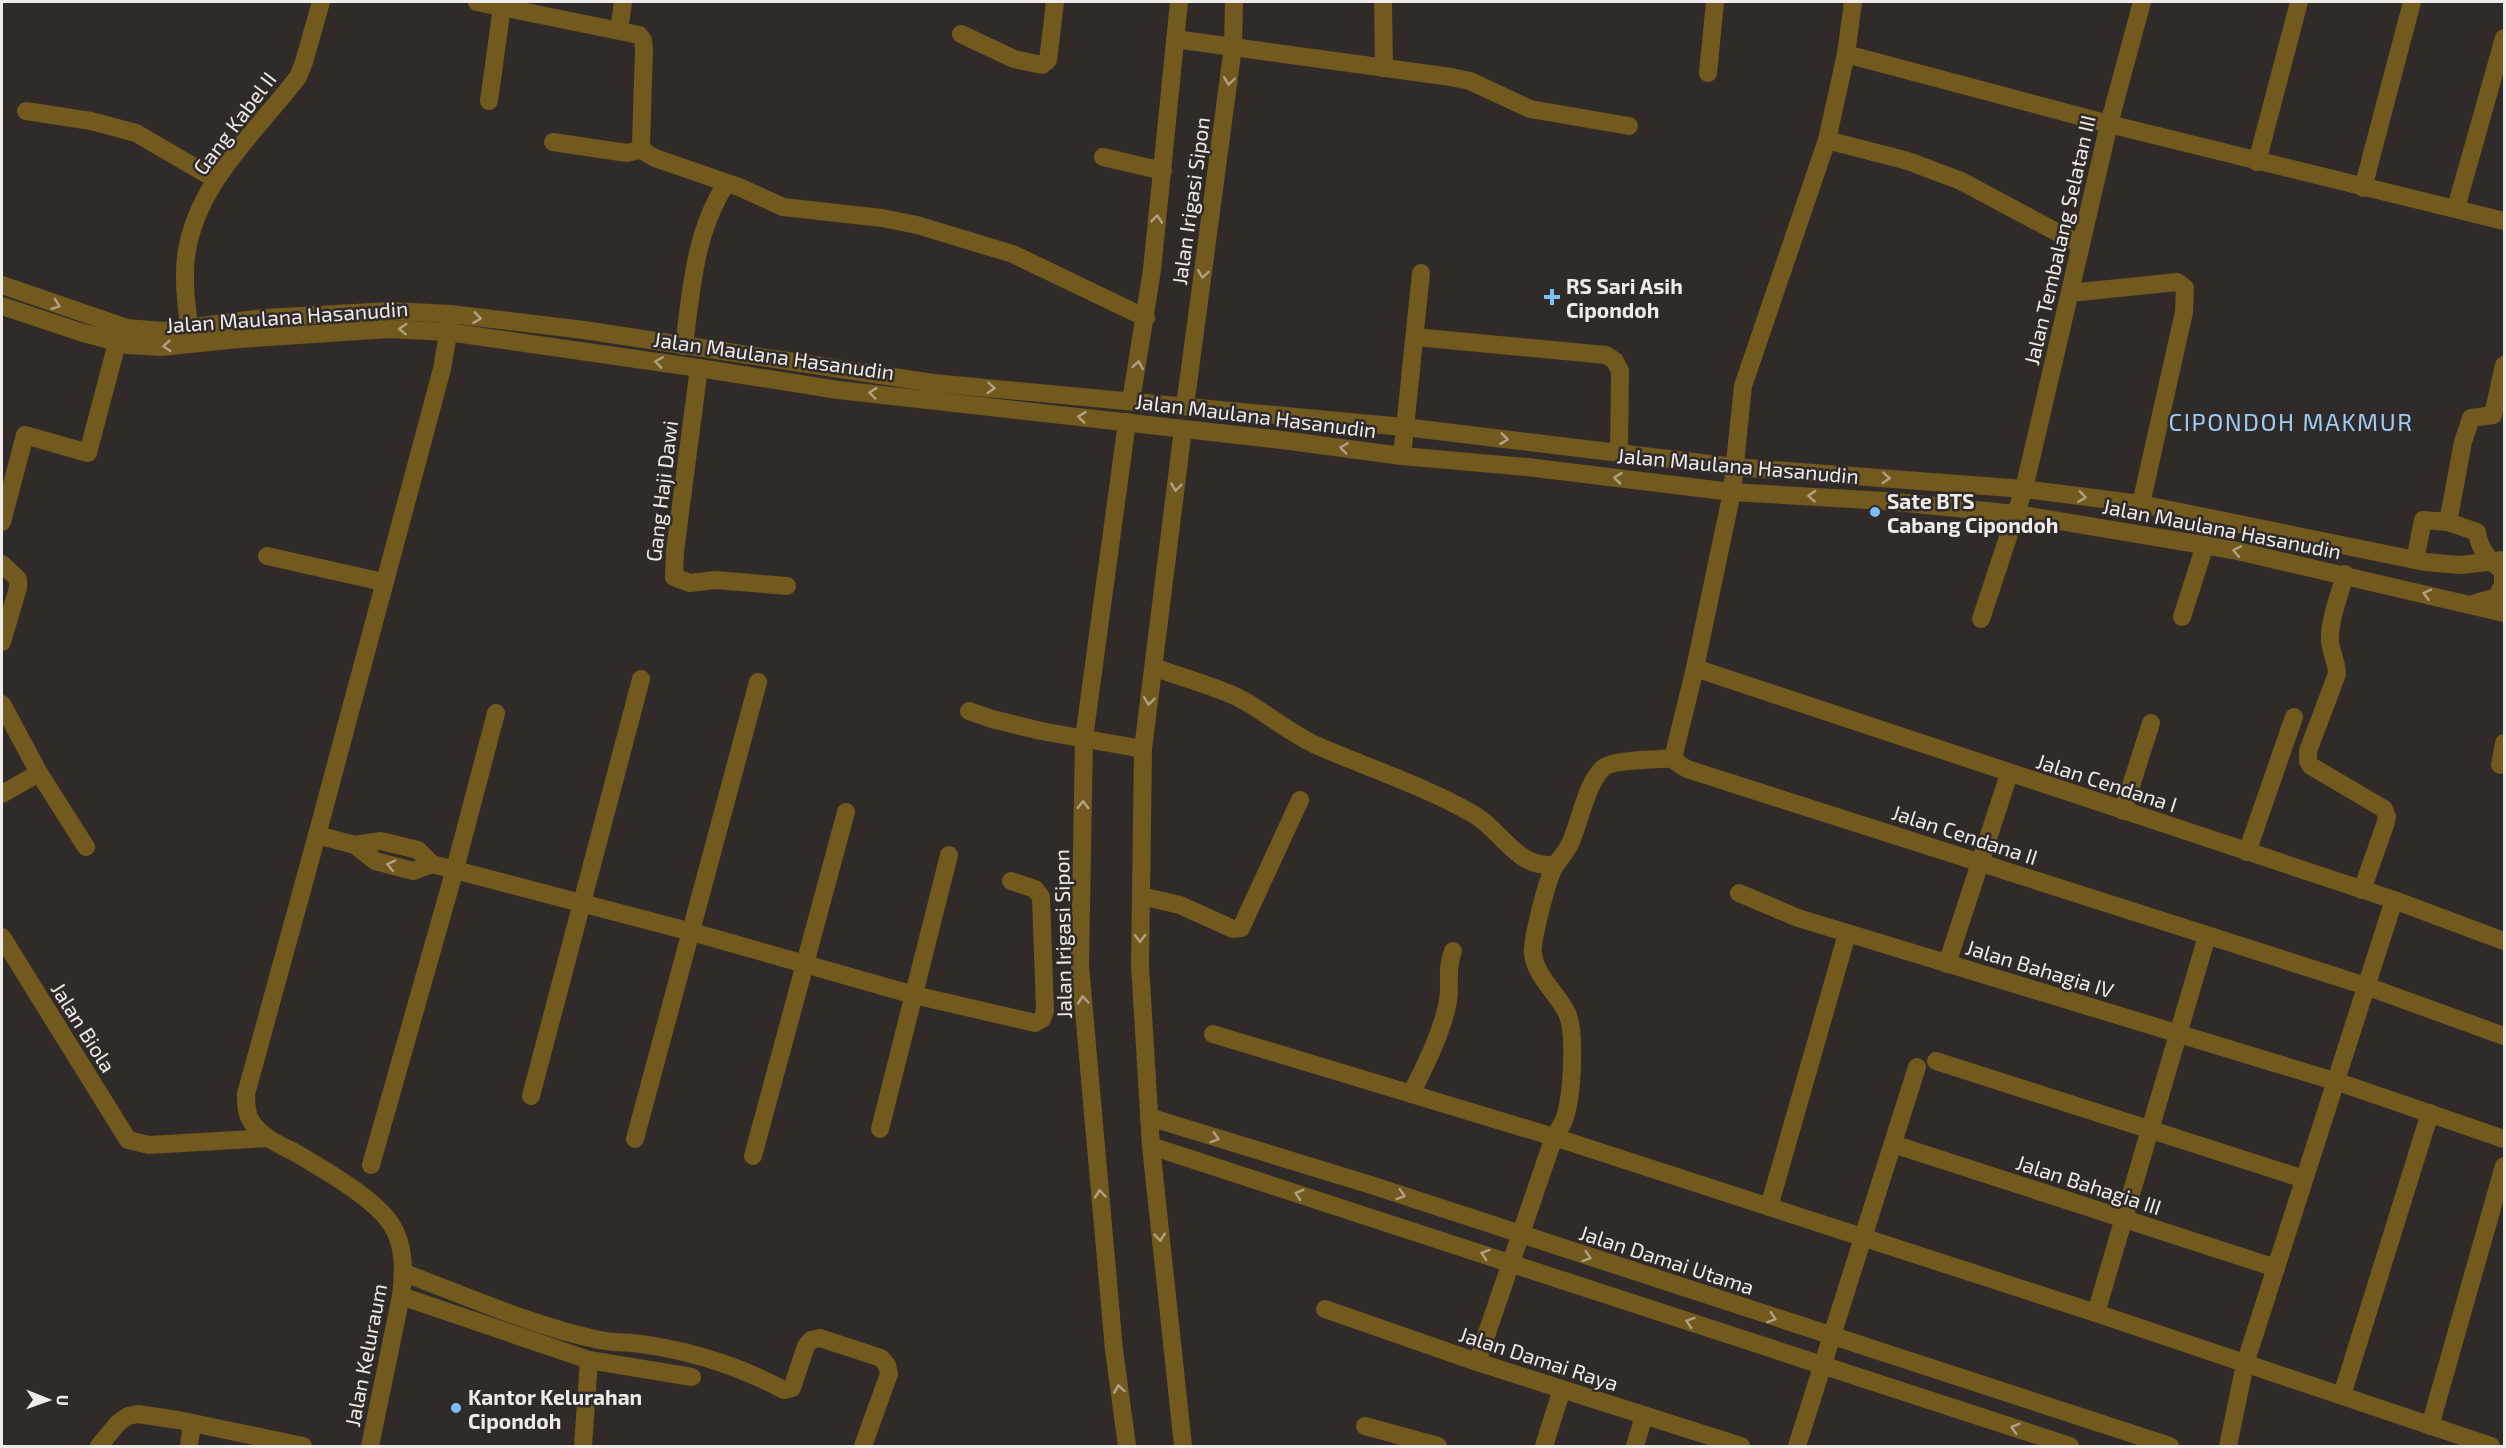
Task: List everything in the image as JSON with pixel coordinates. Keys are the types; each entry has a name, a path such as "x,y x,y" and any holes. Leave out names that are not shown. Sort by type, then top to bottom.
{"street":[{"name":"Gang Kabel II","path":"189,328 185,274 188,243 215,179 298,76 321,2"},
{"path":"477,2 639,35 644,43 641,138 643,149 655,158 783,207 882,218 917,225 1013,254 1146,318"},
{"path":"619,30 624,2"},
{"path":"961,34 1014,59 1042,65 1047,60 1055,2"},
{"name":"Jalan Irigasi Sipon","path":"1136,398 1178,39 1179,2"},
{"name":"Jalan Irigasi Sipon","path":"1181,406 1188,388 1231,47 1234,2"},
{"path":"1383,2 1384,68"},
{"path":"1708,73 1715,2"},
{"path":"1477,1362 1554,1137 1565,1118 1572,1085 1568,1015 1539,971 1532,953 1536,928 1555,865 1561,860 1570,844 1592,787 1603,767 1615,763 1674,758 1732,492 1743,386 1827,140 1846,54 1853,2"},
{"name":"Jalan Tembalang Selatan III","path":"2017,514 2109,124 2142,2"},
{"path":"2257,162 2299,2"},
{"path":"2363,188 2412,2"},
{"path":"489,100 502,7"},
{"path":"2456,208 2505,38"},
{"path":"1178,39 1470,81 1530,109 1629,126"},
{"path":"1846,54 2257,162 2505,221"},
{"path":"26,111 91,121 136,133 215,179"},
{"path":"1827,140 1908,161 1961,181 2081,245"},
{"path":"553,142 627,153 643,149"},
{"path":"1103,157 1163,171"},
{"path":"685,339 692,288 706,222 726,184"},
{"path":"1402,456 1420,273"},
{"path":"2070,293 2177,282 2185,288 2184,312 2141,504"},
{"name":"Jalan Maulana Hasanudin","path":"2,285 127,328 163,331 305,315 391,311 448,331 838,390 1732,492 1885,501 2017,514 2205,545 2345,574 2505,613"},
{"name":"Jalan Maulana Hasanudin","path":"2,306 117,343 155,347 189,328"},
{"name":"Jalan Maulana Hasanudin","path":"448,331 584,330 685,339 933,383 1136,398 1181,406 1405,420 1468,434 1619,452 2024,489 2141,504 2415,560 2461,565 2497,560"},
{"path":"268,1138 250,1120 246,1094 442,369 448,331"},
{"path":"1415,337 1606,355 1615,360 1620,371 1619,452"},
{"path":"2,522 25,435 88,453 117,343"},
{"path":"2448,522 2465,434 2471,418 2493,416 2505,365"},
{"name":"Gang Haji Dawi","path":"699,368 675,551 674,577 690,583 716,580 787,586"},
{"name":"Jalan Irigasi Sipon","path":"1127,1446 1114,1350 1080,966 1088,739 1134,423"},
{"path":"1180,428 1154,667 1140,749 1140,965 1151,1146 1183,1446"},
{"path":"1466,462 1468,434"},
{"path":"1981,619 2017,514"},
{"path":"2415,560 2423,520 2448,522 2477,532 2478,541 2497,560 2503,571 2503,585 2497,597 2471,605"},
{"path":"2182,618 2205,545"},
{"path":"267,556 383,582"},
{"path":"2,564 18,579 18,588 2,642"},
{"path":"2345,574 2331,633 2337,674 2308,751 2308,761 2312,766 2384,808 2387,817 2385,825 2362,890"},
{"path":"1154,667 1232,695 1315,745 1382,772 1475,815 1514,852 1531,862 1546,866 1555,865"},
{"name":"Jalan Cendana I","path":"1695,668 2394,900 2505,941"},
{"path":"531,1096 641,679"},
{"path":"635,1139 758,682"},
{"path":"2,704 39,773 86,847"},
{"path":"969,711 992,719 1140,749"},
{"path":"372,1165 496,713"},
{"path":"2247,852 2294,717"},
{"path":"2123,811 2151,723"},
{"path":"2500,765 2505,743"},
{"name":"Jalan Cendana II","path":"1674,758 1688,769 2366,986 2505,1036"},
{"path":"2,794 39,773"},
{"path":"1947,964 2009,774"},
{"path":"1141,896 1180,905 1233,929 1241,928 1300,800"},
{"path":"753,1156 846,812"},
{"path":"317,835 355,845 381,841 418,850 432,864 692,932 914,995 1031,1023 1039,1021 1044,1016 1040,894 1035,889 1011,881"},
{"path":"880,1129 950,855"},
{"name":"Jalan Bahagia IV","path":"1739,893 1798,918 1847,934 2337,1082 2505,1139"},
{"path":"2228,1446 2245,1364 2274,1268 2337,1082 2394,900"},
{"path":"1769,1207 1847,934"},
{"path":"2096,1313 2207,936"},
{"name":"Jalan Biola","path":"2,937 128,1140 149,1145 268,1138"},
{"path":"1411,1094 1428,1058 1448,1004 1447,973 1453,951"},
{"path":"1213,1034 1554,1137 2096,1313 2491,1446"},
{"path":"1936,1061 2304,1179"},
{"path":"1797,1446 1917,1067"},
{"path":"2342,1395 2430,1113"},
{"name":"Jalan Damai Utama","path":"1149,1117 1371,1185 1833,1338 2170,1446"},
{"name":"Jalan Keluraum","path":"268,1138 322,1168 361,1195 391,1224 400,1245 404,1273 401,1296 370,1446"},
{"name":"Jalan Bahagia III","path":"1893,1144 2274,1268"},
{"path":"1151,1146 2070,1446"},
{"path":"2430,1426 2505,1166"},
{"path":"404,1273 550,1328 598,1340 641,1344 721,1361 784,1390 792,1388 806,1346 811,1340 820,1338 881,1358 887,1365 889,1374 863,1446"},
{"path":"401,1296 589,1360 692,1377"},
{"name":"Jalan Damai Raya","path":"1325,1309 1477,1362 1740,1446"},
{"path":"583,1446 589,1360"},
{"path":"1544,1446 1562,1389"},
{"path":"99,1446 118,1423 133,1414 192,1423 303,1446"},
{"path":"1635,1446 1644,1416"},
{"path":"189,1446 192,1423"},
{"path":"1365,1426 1438,1446"}],"place":[{"name":"RS Sari Asih Cipondoh","path":"1552,297"},
{"name":"Sate BTS Cabang Cipondoh","path":"1875,512"},
{"name":"Kantor Kelurahan Cipondoh","path":"456,1408"}],"district":[{"name":"CIPONDOH MAKMUR","path":"2291,421"}]}
